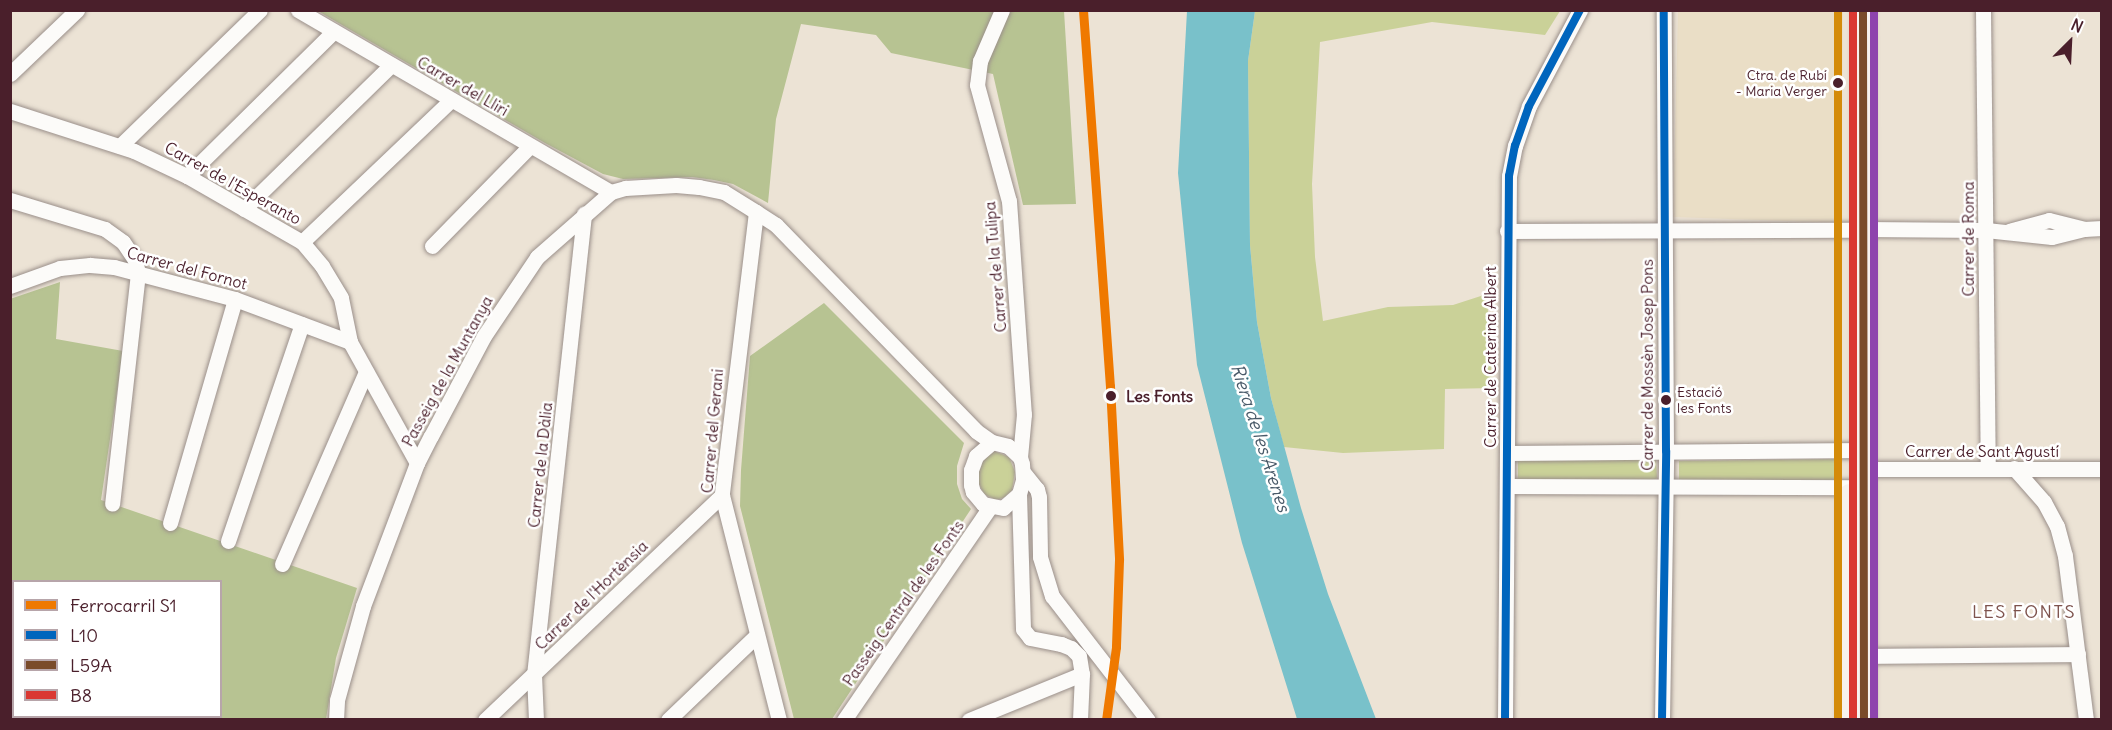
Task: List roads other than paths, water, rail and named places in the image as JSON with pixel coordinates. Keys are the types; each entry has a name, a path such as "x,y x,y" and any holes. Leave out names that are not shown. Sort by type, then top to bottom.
{"main road":[{"path":"1849,10 1856,229 1857,469 1864,720"},
{"path":"1856,229 1863,10"},
{"path":"1848,720 1857,469"}],"street":[{"path":"10,74 77,10"},
{"path":"120,146 260,10"},
{"name":"Carrer del Lliri","path":"298,10 611,192"},
{"name":"Carrer de la Tulipa","path":"1002,10 980,60 977,85 1009,201 1024,414 1022,464"},
{"name":"Carrer de Caterina Albert","path":"1504,720 1509,453 1507,231 1509,176 1521,125 1541,79 1580,10"},
{"name":"Carrer de Mossèn Josep Pons","path":"1662,720 1666,451 1665,10"},
{"name":"Carrer de Roma","path":"1983,10 1988,468"},
{"path":"187,176 333,32"},
{"path":"244,209 391,65"},
{"path":"302,242 451,100"},
{"name":"Carrer de l'Esperanto","path":"10,111 120,146 187,176 302,242 322,266 341,298 350,342 417,463"},
{"path":"432,246 530,146"},
{"name":"Passeig de la Muntanya","path":"336,720 337,700 363,606 417,463 484,336 514,289 537,257 611,192 648,186 699,186 724,192 776,225 970,425 992,442"},
{"path":"10,200 105,229 130,251 138,273 112,504"},
{"name":"Carrer del Gerani","path":"756,212 722,495 779,720"},
{"name":"Carrer de la Dàlia","path":"536,720 534,675 584,214"},
{"path":"1507,231 1856,229 2009,231 2049,220 2084,229 2102,228"},
{"name":"Carrer del Fornot","path":"10,286 60,268 90,265 114,267 235,299 350,342"},
{"path":"170,523 235,299"},
{"path":"228,541 302,324"},
{"path":"282,564 366,372"},
{"path":"1019,494 1003,508 990,507 977,499 973,492 971,470 976,456 992,442 1008,446 1037,489 1040,557 1052,596 1148,720"},
{"path":"1509,453 1666,451 1857,469"},
{"path":"1022,464 1019,494 1023,629 1030,638 1071,648 1079,656 1082,674 1080,720"},
{"path":"2014,468 2044,502 2057,526 2065,556 2086,720"},
{"path":"1507,486 1665,487 1857,469"},
{"name":"Carrer de Sant Agustí","path":"1857,469 2102,469"},
{"name":"Carrer de l'Hortènsia","path":"485,720 722,495"},
{"name":"Passeig Central de les Fonts","path":"844,720 990,507"},
{"path":"668,720 757,635"},
{"path":"1863,656 2078,654"},
{"path":"969,720 1082,674"}],"water":[{"name":"Riera de les Arenes","path":"1187,11 1255,11 1248,61 1250,245 1257,322 1271,398 1301,508 1328,594 1376,719 1297,719 1242,543 1197,365 1178,173"}],"rail line":[{"name":"S1","path":"1083,10 1110,386 1119,560 1116,647 1106,720"}],"place":[{"name":"Ctra. de Rubí - Maria Verger","path":"1838,83"},
{"name":"Les Fonts","path":"1111,396"},
{"name":"Estació les Fonts","path":"1666,400"}],"district":[{"name":"LES FONTS","path":"2024,612"}]}
